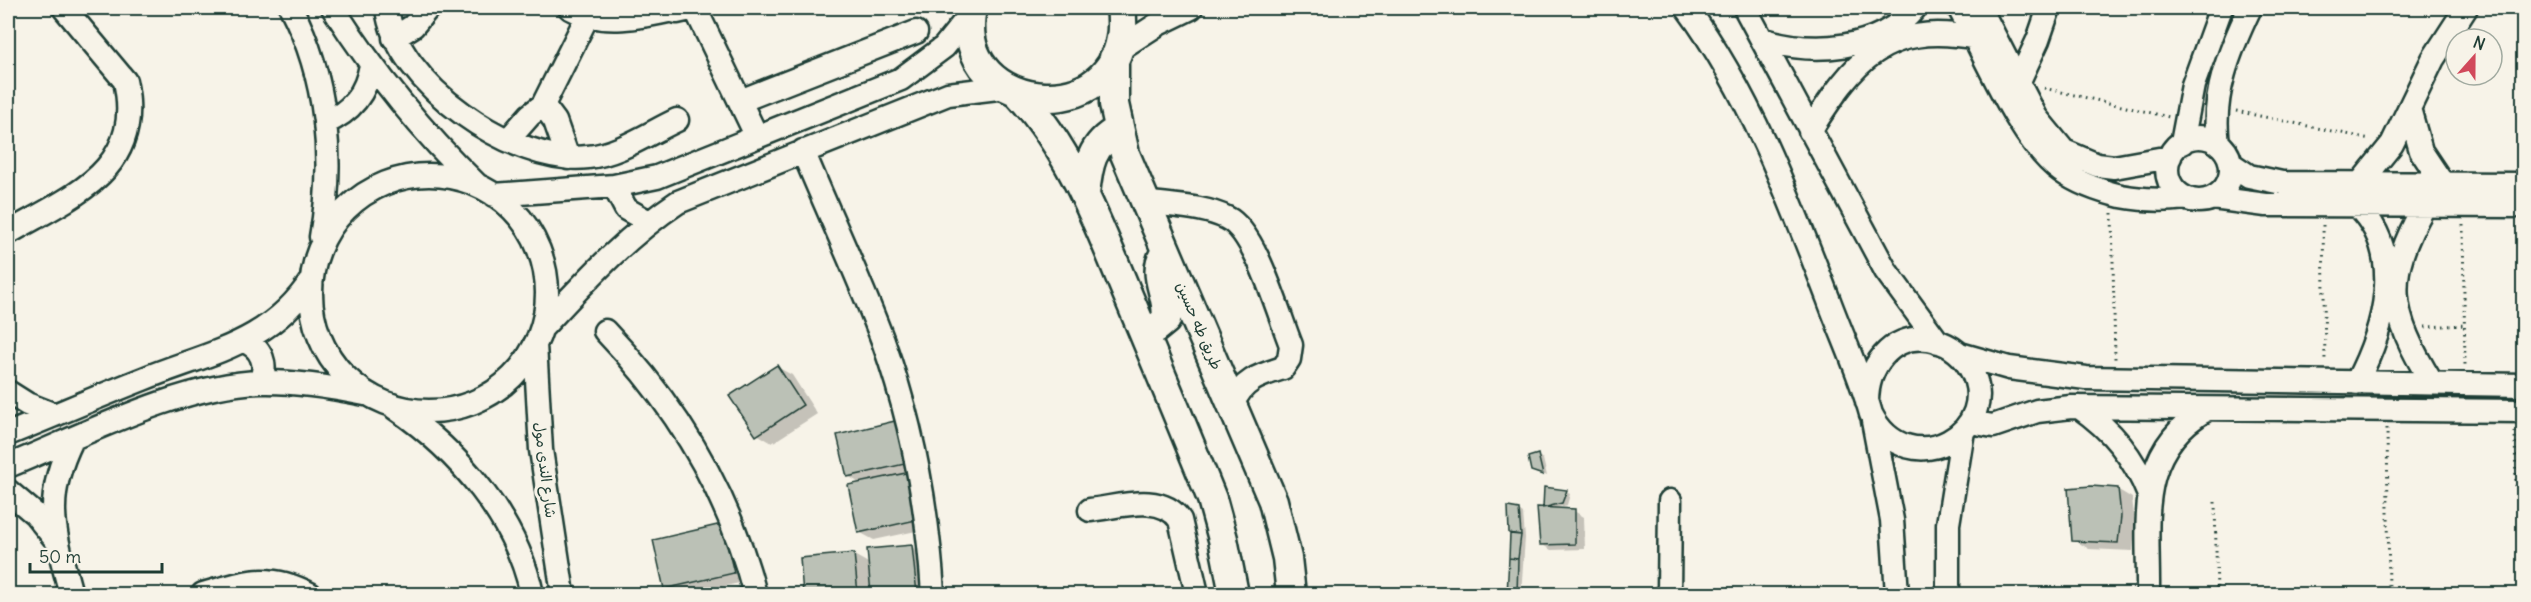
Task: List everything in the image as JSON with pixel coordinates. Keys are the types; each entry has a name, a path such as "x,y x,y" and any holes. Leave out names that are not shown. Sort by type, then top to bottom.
{"main road":[{"name":"طريق طه حسين","path":"1121,8 1122,35 1116,54 1114,104 1118,130 1125,154 1145,202 1273,501 1287,558 1291,594"},
{"path":"971,11 970,29 978,56 985,68 1012,90 1053,136 1085,194 1212,499 1234,594"},
{"path":"1012,90 1046,99 1073,94 1097,80 1116,54"},
{"path":"1085,194 1092,154 1104,138 1118,130"},
{"path":"1139,322 1146,328 1155,329 1166,320 1167,311 1158,272 1167,251"}],"street":[{"path":"8,233 94,183 115,159 127,128 128,96 125,81 64,8"},
{"path":"291,8 311,55 321,93 325,123 329,169 326,208 312,279 313,313 324,346 344,374 432,436 472,478 518,550 532,594"},
{"path":"333,8 371,65 433,141 487,191"},
{"path":"389,8 394,38 411,63 448,102 467,117 508,140 532,150 568,158 599,156 677,120"},
{"path":"394,38 413,26 428,8"},
{"path":"508,140 530,115 543,105 564,59 579,11 619,13 663,9 686,11 695,8 757,137"},
{"path":"1116,54 1158,24 1191,8"},
{"path":"1687,8 1722,60 1772,163 1805,238 1869,408 1876,424 1894,442 1918,449 1942,445 1966,426 1993,426 2037,411 2079,407 2519,411"},
{"path":"1745,8 1886,271 1938,342"},
{"path":"1810,131 1850,72 1876,42 1915,8"},
{"path":"1959,8 2023,126 2049,160 2073,179 2111,194 2145,200 2185,198 2204,201 2213,198 2225,188 2229,181 2231,164"},
{"path":"1980,8 2044,129 2064,151 2080,159 2114,167 2179,140 2200,137 2218,143"},
{"path":"2018,83 2038,40 2049,8"},
{"path":"2185,198 2171,185 2167,166 2179,140 2201,57 2221,8"},
{"path":"2250,8 2223,75 2216,106 2218,143 2231,164 2249,176 2271,182 2425,205 2523,206"},
{"path":"2357,195 2392,144 2410,112 2433,59 2464,8"},
{"path":"319,246 339,217 364,194 395,180 412,176 438,176 487,191 614,186 657,177 901,79 929,60 958,32 971,11"},
{"path":"740,101 916,32"},
{"path":"1762,39 1792,47 1822,49 1926,34 1976,38"},
{"path":"325,123 348,111 357,101 366,84 371,65"},
{"path":"880,89 891,116"},
{"path":"8,466 190,394 260,382 319,385 429,410 455,408 472,402 488,395 516,373 538,336 613,253 649,222 678,202 948,94 1012,90"},
{"path":"543,105 555,121 568,158"},
{"path":"2410,112 2421,151 2443,184"},
{"path":"803,152 882,339 906,412 922,487 933,594"},
{"path":"2213,198 2266,205 2323,205 2357,195 2443,184 2523,184"},
{"path":"614,186 626,209 649,222"},
{"name":"شارع الندى مول","path":"487,191 511,209 525,225 543,264 546,307 538,336 541,450 563,594"},
{"path":"2357,195 2377,238 2404,328 2432,383"},
{"path":"1145,202 1219,214 1237,224 1250,238 1291,352 1283,368 1258,376 1244,385 1233,404"},
{"path":"2356,383 2381,328 2402,250 2425,205"},
{"path":"8,434 162,371 244,341 281,316 312,279"},
{"path":"605,331 654,385 694,445 727,510 754,594"},
{"path":"1898,594 1892,520 1869,408 1869,377 1882,356 1891,348 1914,339 1938,342 1960,354 2035,373 2116,379 2523,385"},
{"path":"244,341 261,354 264,368 260,382"},
{"path":"1948,594 1949,513 1966,426 1977,398 1977,386 1971,369 1960,354"},
{"path":"2255,409 2256,381"},
{"path":"8,392 27,404 55,415"},
{"path":"2079,407 2109,431 2122,445 2142,477 2149,495"},
{"path":"2148,594 2151,476 2163,448 2182,425 2207,409"},
{"path":"72,440 55,489 56,540 75,593"},
{"path":"8,491 35,514 56,540"},
{"path":"1669,594 1670,501"},
{"path":"1090,510 1157,503 1174,512 1180,520 1197,594"},
{"path":"203,594 254,579 285,584 310,594"}],"path":[{"path":"2018,83 2179,140"},
{"path":"2216,106 2392,144"},
{"path":"2111,194 2116,379"},
{"path":"2323,205 2325,382"},
{"path":"2463,206 2466,384"},
{"path":"2404,328 2465,325"},
{"path":"2387,410 2389,594"},
{"path":"2516,488 2519,411"},
{"path":"2215,502 2217,594"}],"building":[{"path":"777,365 803,405 756,436 729,396"},
{"path":"899,420 909,463 847,477 837,435"},
{"path":"1538,454 1543,475 1531,471 1528,457"},
{"path":"906,473 916,520 858,533 848,485"},
{"path":"2091,486 2118,488 2121,516 2118,543 2072,541 2068,488"},
{"path":"1544,487 1567,490 1562,503 1543,508"},
{"path":"1508,507 1519,509 1521,535 1509,533"},
{"path":"1537,507 1575,509 1575,544 1540,545"},
{"path":"722,524 734,573 664,589 653,540"},
{"path":"1510,534 1521,535 1518,559 1509,558"},
{"path":"912,545 917,594 871,594 867,549"},
{"path":"854,553 858,594 803,594 800,558"},
{"path":"1509,558 1518,559 1517,594 1507,594"},
{"path":"740,588 741,594 700,594"}]}
